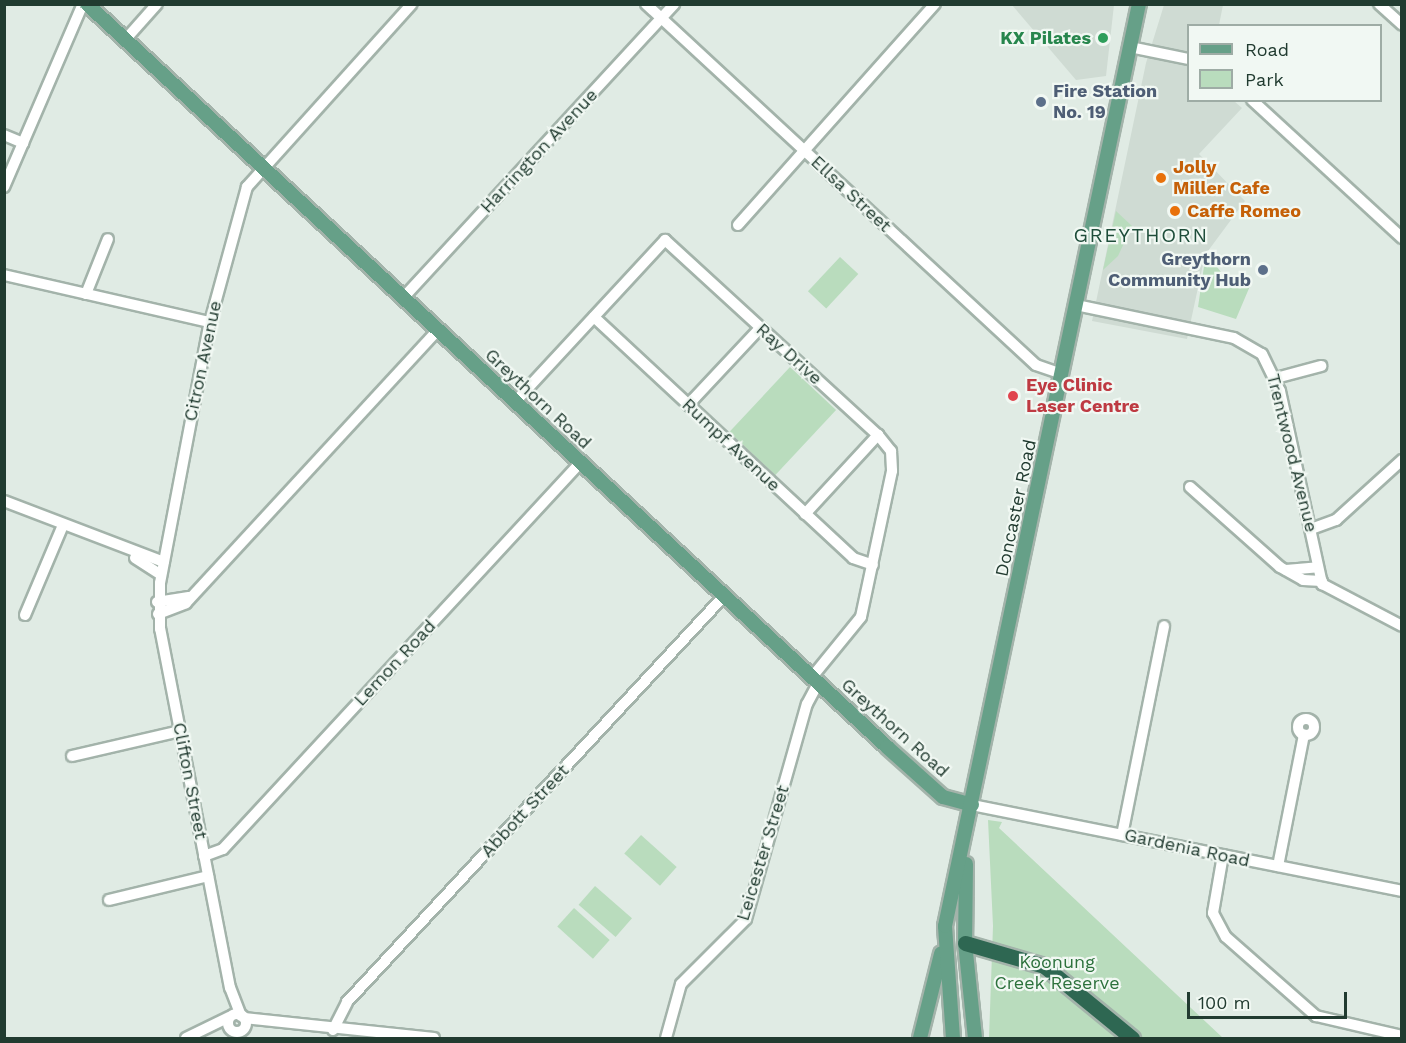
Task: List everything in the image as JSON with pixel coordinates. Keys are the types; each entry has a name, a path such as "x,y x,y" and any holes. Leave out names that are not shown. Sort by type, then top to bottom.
{"highway":[{"path":"965,943 1044,966 1132,1038"}],"main road":[{"name":"Greythorn Road","path":"85,4 943,797 972,805"},
{"name":"Doncaster Road","path":"920,1038 944,946 966,844 972,805 1139,4"},
{"name":"Doncaster Road","path":"966,844 965,943 975,1038"},
{"path":"944,946 965,943"},
{"name":"Doncaster Road","path":"944,946 953,1038"}],"street":[{"path":"4,187 85,4"},
{"path":"125,40 157,4"},
{"name":"Citron Avenue","path":"164,562 210,322 247,187 262,167 412,4"},
{"name":"Ellsa Street","path":"646,4 1036,365 1062,374"},
{"name":"Harrington Avenue","path":"403,298 674,4"},
{"path":"738,225 934,4"},
{"path":"1379,4 1401,25"},
{"path":"1131,47 1187,59"},
{"path":"1254,102 1401,238"},
{"path":"4,135 23,143"},
{"path":"86,294 108,239"},
{"name":"Ray Drive","path":"515,402 665,240 878,435 888,447 892,463 873,565 859,623 815,680"},
{"path":"4,275 210,322"},
{"name":"Trentwood Avenue","path":"1077,305 1234,338 1262,354 1276,378 1322,581"},
{"name":"Rumpf Avenue","path":"594,317 857,561 873,565"},
{"path":"688,405 760,328"},
{"path":"158,614 178,609 192,595 438,330"},
{"path":"1276,378 1321,366"},
{"path":"805,514 878,435"},
{"path":"1311,530 1336,520 1401,460"},
{"name":"Lemon Road","path":"204,856 223,849 580,463"},
{"path":"1190,487 1286,570 1303,580 1322,581 1401,626"},
{"path":"4,501 125,552 161,575"},
{"path":"25,615 63,525"},
{"path":"125,552 164,562"},
{"name":"Clifton Street","path":"164,562 157,602 158,614 238,1025"},
{"path":"1286,570 1318,567"},
{"path":"157,602 192,595"},
{"name":"Abbott Street","path":"333,1030 347,1002 724,596"},
{"path":"1122,835 1164,626"},
{"name":"Leicester Street","path":"666,1038 681,984 746,919 815,680"},
{"path":"72,756 180,731"},
{"path":"1278,866 1304,735"},
{"name":"Gardenia Road","path":"972,805 1401,891"},
{"path":"1223,855 1213,913 1226,937 1316,1016 1401,1036"},
{"path":"110,900 208,876"},
{"path":"186,1038 200,1031 238,1025 279,1024 434,1038"}],"shaded area":[{"path":"1012,5 1114,5 1106,76 1076,80"},
{"path":"1164,5 1223,5 1219,24 1187,24 1187,102 1235,102 1242,108 1199,154 1245,201 1205,255 1187,339 1092,321 1146,63"}],"green space":[{"path":"1116,211 1132,226 1118,256 1103,270"},
{"path":"1206,253 1221,272 1250,286 1236,319 1198,307"},
{"path":"840,257 858,274 826,308 808,291"},
{"path":"790,367 836,410 775,475 729,432"},
{"name":"Koonung Creek Reserve","path":"988,820 1002,822 999,828 1223,1038 989,1038 993,926"},
{"path":"641,835 677,867 660,886 624,854"},
{"path":"595,886 632,918 616,937 579,905"},
{"path":"574,908 610,940 593,959 557,927"}],"place":[{"name":"KX Pilates","path":"1103,38"},
{"name":"Fire Station No. 19","path":"1041,102"},
{"name":"Jolly Miller Cafe","path":"1161,178"},
{"name":"Caffe Romeo","path":"1175,211"},
{"name":"Greythorn Community Hub","path":"1263,270"},
{"name":"Eye Clinic Laser Centre","path":"1013,396"}],"district":[{"name":"GREYTHORN","path":"1141,235"}]}
